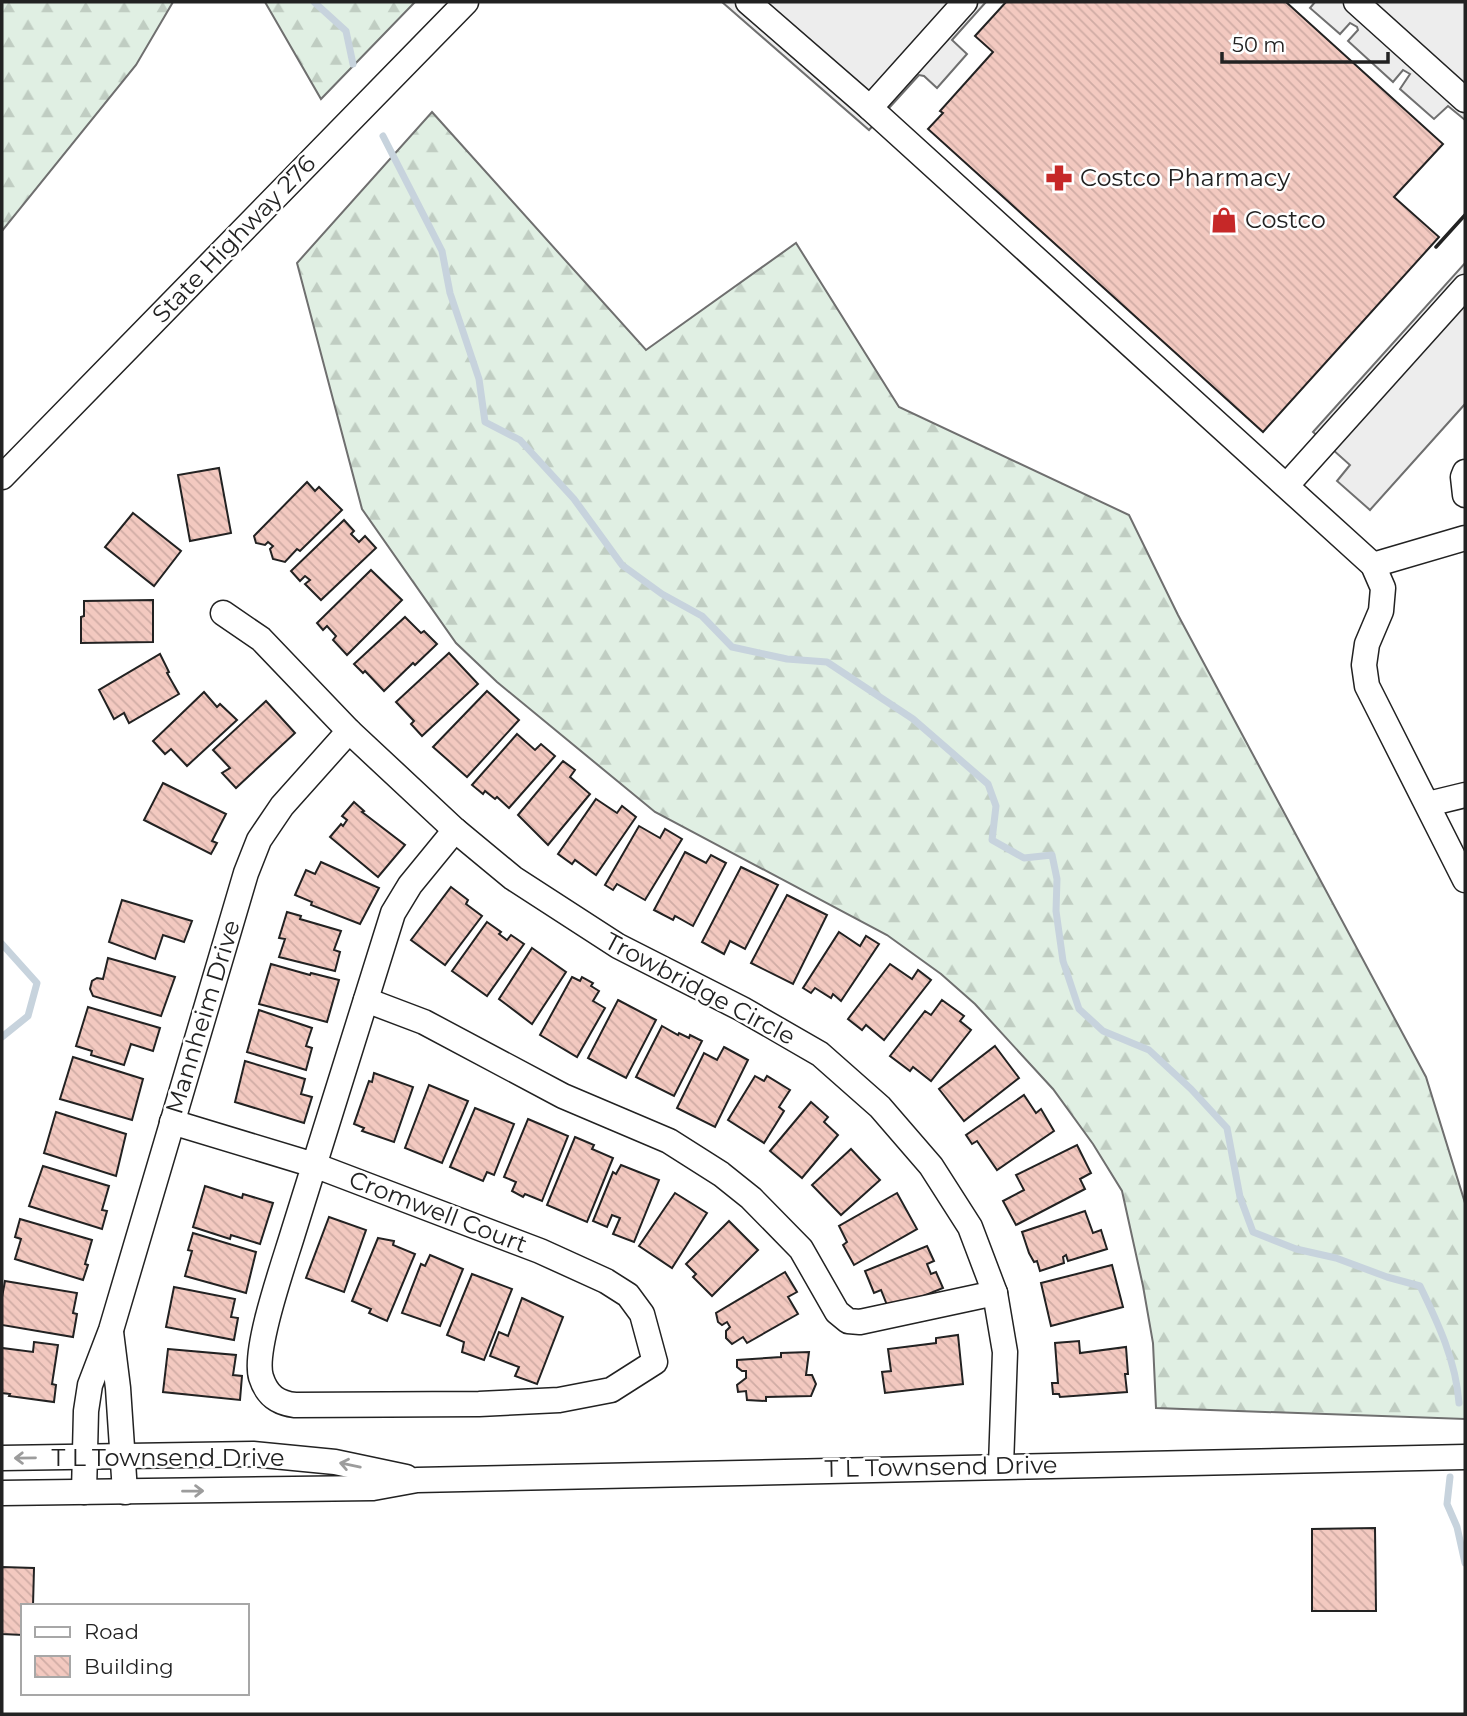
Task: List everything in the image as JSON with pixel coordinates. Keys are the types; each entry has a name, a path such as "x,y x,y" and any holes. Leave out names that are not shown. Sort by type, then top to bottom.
{"street":[{"name":"State Highway 276","path":"2,477 466,2"},
{"path":"748,2 870,108 1373,565 1382,588 1381,611 1367,644 1364,665 1367,685 1465,880"},
{"path":"870,108 965,2"},
{"path":"1356,2 1465,100"},
{"path":"1287,485 1465,287"},
{"path":"1465,472 1465,495"},
{"path":"1373,565 1465,538"},
{"name":"Trowbridge Circle","path":"223,613 261,639 349,732 455,830 513,878 618,946 742,1009 820,1054 880,1107 931,1166 970,1227 995,1293 1005,1352 1002,1466"},
{"name":"Mannheim Drive","path":"84,1492 88,1404 92,1378 111,1330 224,943 259,840 282,806 349,732"},
{"path":"1427,804 1465,795"},
{"path":"314,1165 393,913 410,885 455,830"},
{"path":"366,1000 424,1022 563,1096 668,1141 721,1174 751,1198 801,1249 837,1312 848,1321 860,1322 995,1293"},
{"name":"Cromwell Court","path":"172,1122 314,1165 540,1251 606,1281 628,1295 642,1314 655,1362 611,1390 559,1400 453,1404 280,1403 268,1391 261,1376 261,1353 267,1321 314,1165"},
{"name":"Mannheim Drive","path":"111,1330 125,1492"},
{"path":"88,1404 119,1404"},
{"name":"T L Townsend Drive","path":"2,1458 253,1454 335,1462 417,1480"},
{"name":"T L Townsend Drive","path":"2,1493 373,1488 417,1480 1465,1457"}],"green space":[{"path":"2,2 173,2 136,65 2,231"},
{"path":"265,2 415,2 321,99"},
{"path":"432,112 646,350 796,243 899,407 1129,515 1178,615 1426,1077 1465,1203 1465,1419 1156,1408 1153,1343 1122,1191 1093,1144 1053,1089 975,1004 941,974 887,935 655,812 497,682 456,643 362,509 297,263"}],"shaded area":[{"path":"722,2 986,2 952,40 967,54 937,88 924,76 919,75 869,130"},
{"path":"1315,2 1465,2 1465,120 1448,106 1434,119 1400,89 1410,74 1403,70 1393,82 1348,41 1358,30 1357,27 1350,23 1340,34 1310,8"},
{"path":"1465,263 1465,404 1370,510 1337,481 1350,465 1313,432"}],"building":[{"name":"Costco","path":"1006,2 1286,2 1443,144 1394,197 1439,237 1263,432 928,129 943,113 940,111 993,52 975,36"},
{"path":"219,468 231,533 190,541 178,475"},
{"path":"307,482 315,491 319,487 342,510 285,562 273,559 270,549 273,546 268,542 265,545 256,543 254,536"},
{"path":"133,513 181,551 154,586 105,547"},
{"path":"344,520 354,531 351,534 359,542 365,536 376,548 321,600 305,584 310,580 305,576 300,581 291,571"},
{"path":"371,570 402,600 347,655 333,640 336,636 327,626 323,630 317,623"},
{"path":"153,600 153,642 81,643 84,601"},
{"path":"405,617 437,644 384,691 365,671 363,673 354,664"},
{"path":"449,653 478,684 422,736 411,724 414,721 396,702"},
{"path":"160,654 179,694 129,723 124,713 114,719 99,690"},
{"path":"487,691 519,720 467,777 433,747"},
{"path":"204,692 217,707 220,704 237,720 187,766 171,749 165,754 153,741"},
{"path":"266,701 295,733 236,788 222,773 230,768 213,750"},
{"path":"517,734 535,750 541,744 555,756 509,808 497,797 495,799 485,791 483,794 472,785"},
{"path":"563,761 575,770 570,777 590,794 548,845 518,815"},
{"path":"163,783 226,814 212,841 217,843 211,854 144,820"},
{"path":"596,799 617,813 622,806 636,817 596,875 575,860 572,864 558,854"},
{"path":"354,802 364,811 362,812 405,845 378,877 330,837 341,824 343,826 347,820 342,816"},
{"path":"639,826 660,838 665,829 682,839 645,900 617,884 613,890 605,885"},
{"path":"685,852 706,863 711,855 726,863 693,926 675,916 673,920 654,910"},
{"path":"321,862 379,888 360,924 311,905 312,902 295,895 306,870 315,874"},
{"path":"741,867 778,885 745,949 730,941 724,954 702,942"},
{"path":"451,887 468,900 466,904 482,916 445,965 411,940"},
{"path":"787,895 827,915 793,984 751,963"},
{"path":"122,900 192,921 184,942 163,935 155,959 109,942"},
{"path":"287,912 301,916 300,919 341,931 334,950 340,952 335,971 279,957 285,939 279,938"},
{"path":"487,922 507,940 511,935 524,944 487,996 452,971"},
{"path":"839,932 860,946 866,936 879,944 841,1001 833,994 831,998 815,988 811,993 803,988"},
{"path":"532,948 566,972 532,1024 499,999"},
{"path":"108,958 175,977 161,1016 93,996 90,989 92,981 103,979"},
{"path":"271,964 339,980 327,1022 259,1004"},
{"path":"890,964 912,979 918,970 931,980 884,1040 866,1025 862,1030 848,1019"},
{"path":"572,977 580,981 582,977 593,983 591,986 599,991 593,1001 605,1008 577,1057 540,1035"},
{"path":"618,1000 656,1020 626,1078 588,1058"},
{"path":"942,1000 964,1016 960,1021 971,1030 931,1081 913,1067 910,1071 890,1056 925,1011 931,1015"},
{"path":"88,1007 160,1028 153,1051 131,1044 124,1065 91,1055 92,1051 76,1046"},
{"path":"259,1010 312,1028 306,1046 312,1048 306,1070 247,1052"},
{"path":"662,1026 678,1035 679,1033 689,1038 690,1035 702,1041 674,1096 636,1077"},
{"path":"995,1046 1019,1078 964,1121 939,1089"},
{"path":"724,1047 748,1060 715,1127 677,1108 704,1053 717,1060"},
{"path":"73,1057 143,1079 132,1120 60,1099"},
{"path":"245,1061 305,1079 301,1094 312,1097 304,1123 235,1102"},
{"path":"374,1073 413,1087 394,1142 362,1131 364,1128 354,1124"},
{"path":"755,1076 764,1081 767,1076 790,1090 779,1107 784,1111 764,1143 728,1120"},
{"path":"429,1085 468,1101 442,1163 405,1148"},
{"path":"1024,1095 1036,1113 1041,1109 1054,1131 997,1170 977,1141 972,1144 966,1135"},
{"path":"811,1102 828,1117 824,1122 838,1135 802,1178 770,1151"},
{"path":"475,1108 514,1124 494,1175 487,1172 483,1181 450,1167"},
{"path":"56,1112 126,1134 116,1176 44,1153"},
{"path":"528,1119 568,1136 542,1201 525,1194 523,1197 512,1191 516,1182 504,1177"},
{"path":"575,1137 594,1145 592,1149 613,1158 587,1222 547,1205"},
{"path":"1077,1145 1091,1173 1080,1179 1085,1189 1016,1225 1003,1201 1024,1190 1016,1175"},
{"path":"851,1149 880,1180 841,1215 812,1185"},
{"path":"621,1165 659,1180 634,1242 613,1234 620,1218 612,1215 607,1227 593,1221 613,1172 616,1174"},
{"path":"43,1166 109,1186 102,1210 107,1211 102,1229 29,1206"},
{"path":"205,1186 242,1198 243,1194 273,1203 260,1244 231,1235 230,1239 193,1227"},
{"path":"675,1193 707,1213 672,1268 639,1246"},
{"path":"897,1193 917,1229 854,1265 843,1245 847,1242 839,1226"},
{"path":"1085,1211 1093,1233 1101,1230 1107,1249 1068,1261 1066,1255 1063,1257 1064,1263 1040,1271 1037,1261 1034,1262 1029,1253 1022,1232"},
{"path":"329,1217 366,1230 344,1292 306,1278"},
{"path":"20,1219 92,1240 83,1280 15,1259 21,1239 15,1237"},
{"path":"729,1221 758,1250 712,1296 693,1277 696,1274 686,1264"},
{"path":"193,1233 256,1252 246,1293 185,1276 192,1251 188,1250"},
{"path":"378,1238 394,1241 393,1245 415,1254 387,1321 369,1313 371,1309 352,1301"},
{"path":"927,1246 934,1261 927,1264 931,1274 936,1272 943,1288 889,1310 881,1290 874,1293 865,1271"},
{"path":"430,1255 463,1269 440,1326 402,1313 421,1264 425,1266"},
{"path":"1112,1265 1123,1307 1051,1326 1041,1283"},
{"path":"785,1272 797,1292 788,1297 798,1314 747,1343 743,1337 732,1344 726,1338 726,1331 730,1327 727,1322 722,1325 718,1322 716,1313"},
{"path":"472,1274 512,1289 484,1360 462,1352 464,1342 447,1335"},
{"path":"5,1281 77,1293 73,1313 77,1314 73,1337 2,1325"},
{"path":"174,1287 235,1299 231,1317 238,1318 234,1340 166,1327"},
{"path":"522,1298 563,1317 537,1384 515,1376 519,1367 490,1356 499,1332 508,1336"},
{"path":"958,1335 963,1384 885,1393 882,1372 891,1371 888,1349 936,1343 936,1338"},
{"path":"1079,1341 1080,1353 1126,1347 1127,1392 1060,1397 1059,1394 1053,1394 1052,1383 1058,1383 1055,1343"},
{"path":"34,1342 58,1345 52,1384 56,1385 54,1402 2,1393 2,1348 33,1352"},
{"path":"168,1349 236,1355 233,1375 242,1376 240,1400 163,1392"},
{"path":"809,1352 806,1375 812,1375 816,1384 811,1396 766,1397 766,1401 747,1400 746,1391 738,1392 737,1385 746,1378 746,1371 737,1367 737,1360"},
{"path":"1375,1528 1376,1611 1312,1611 1312,1529"},
{"path":"2,1567 34,1568 33,1604 21,1604 21,1635 2,1634"}],"waterway":[{"path":"314,2 346,31 353,64"},
{"path":"383,136 442,251 450,293 479,379 485,422 520,440 574,499 622,565 662,594 702,616 732,647 787,659 827,662 913,719 988,784 996,806 992,840 1024,858 1052,855 1057,879 1056,911 1063,961 1079,1009 1103,1031 1149,1050 1191,1089 1227,1128 1240,1197 1253,1232 1296,1249 1336,1258 1420,1286 1450,1357 1459,1403"},
{"path":"2,944 37,983 28,1016 2,1037"},
{"path":"1450,1477 1447,1504 1457,1527 1465,1563"}],"wall":[{"path":"1436,247 1465,215"}],"place":[{"name":"Costco Pharmacy","path":"1059,178"},
{"name":"Costco","path":"1224,220"}]}
